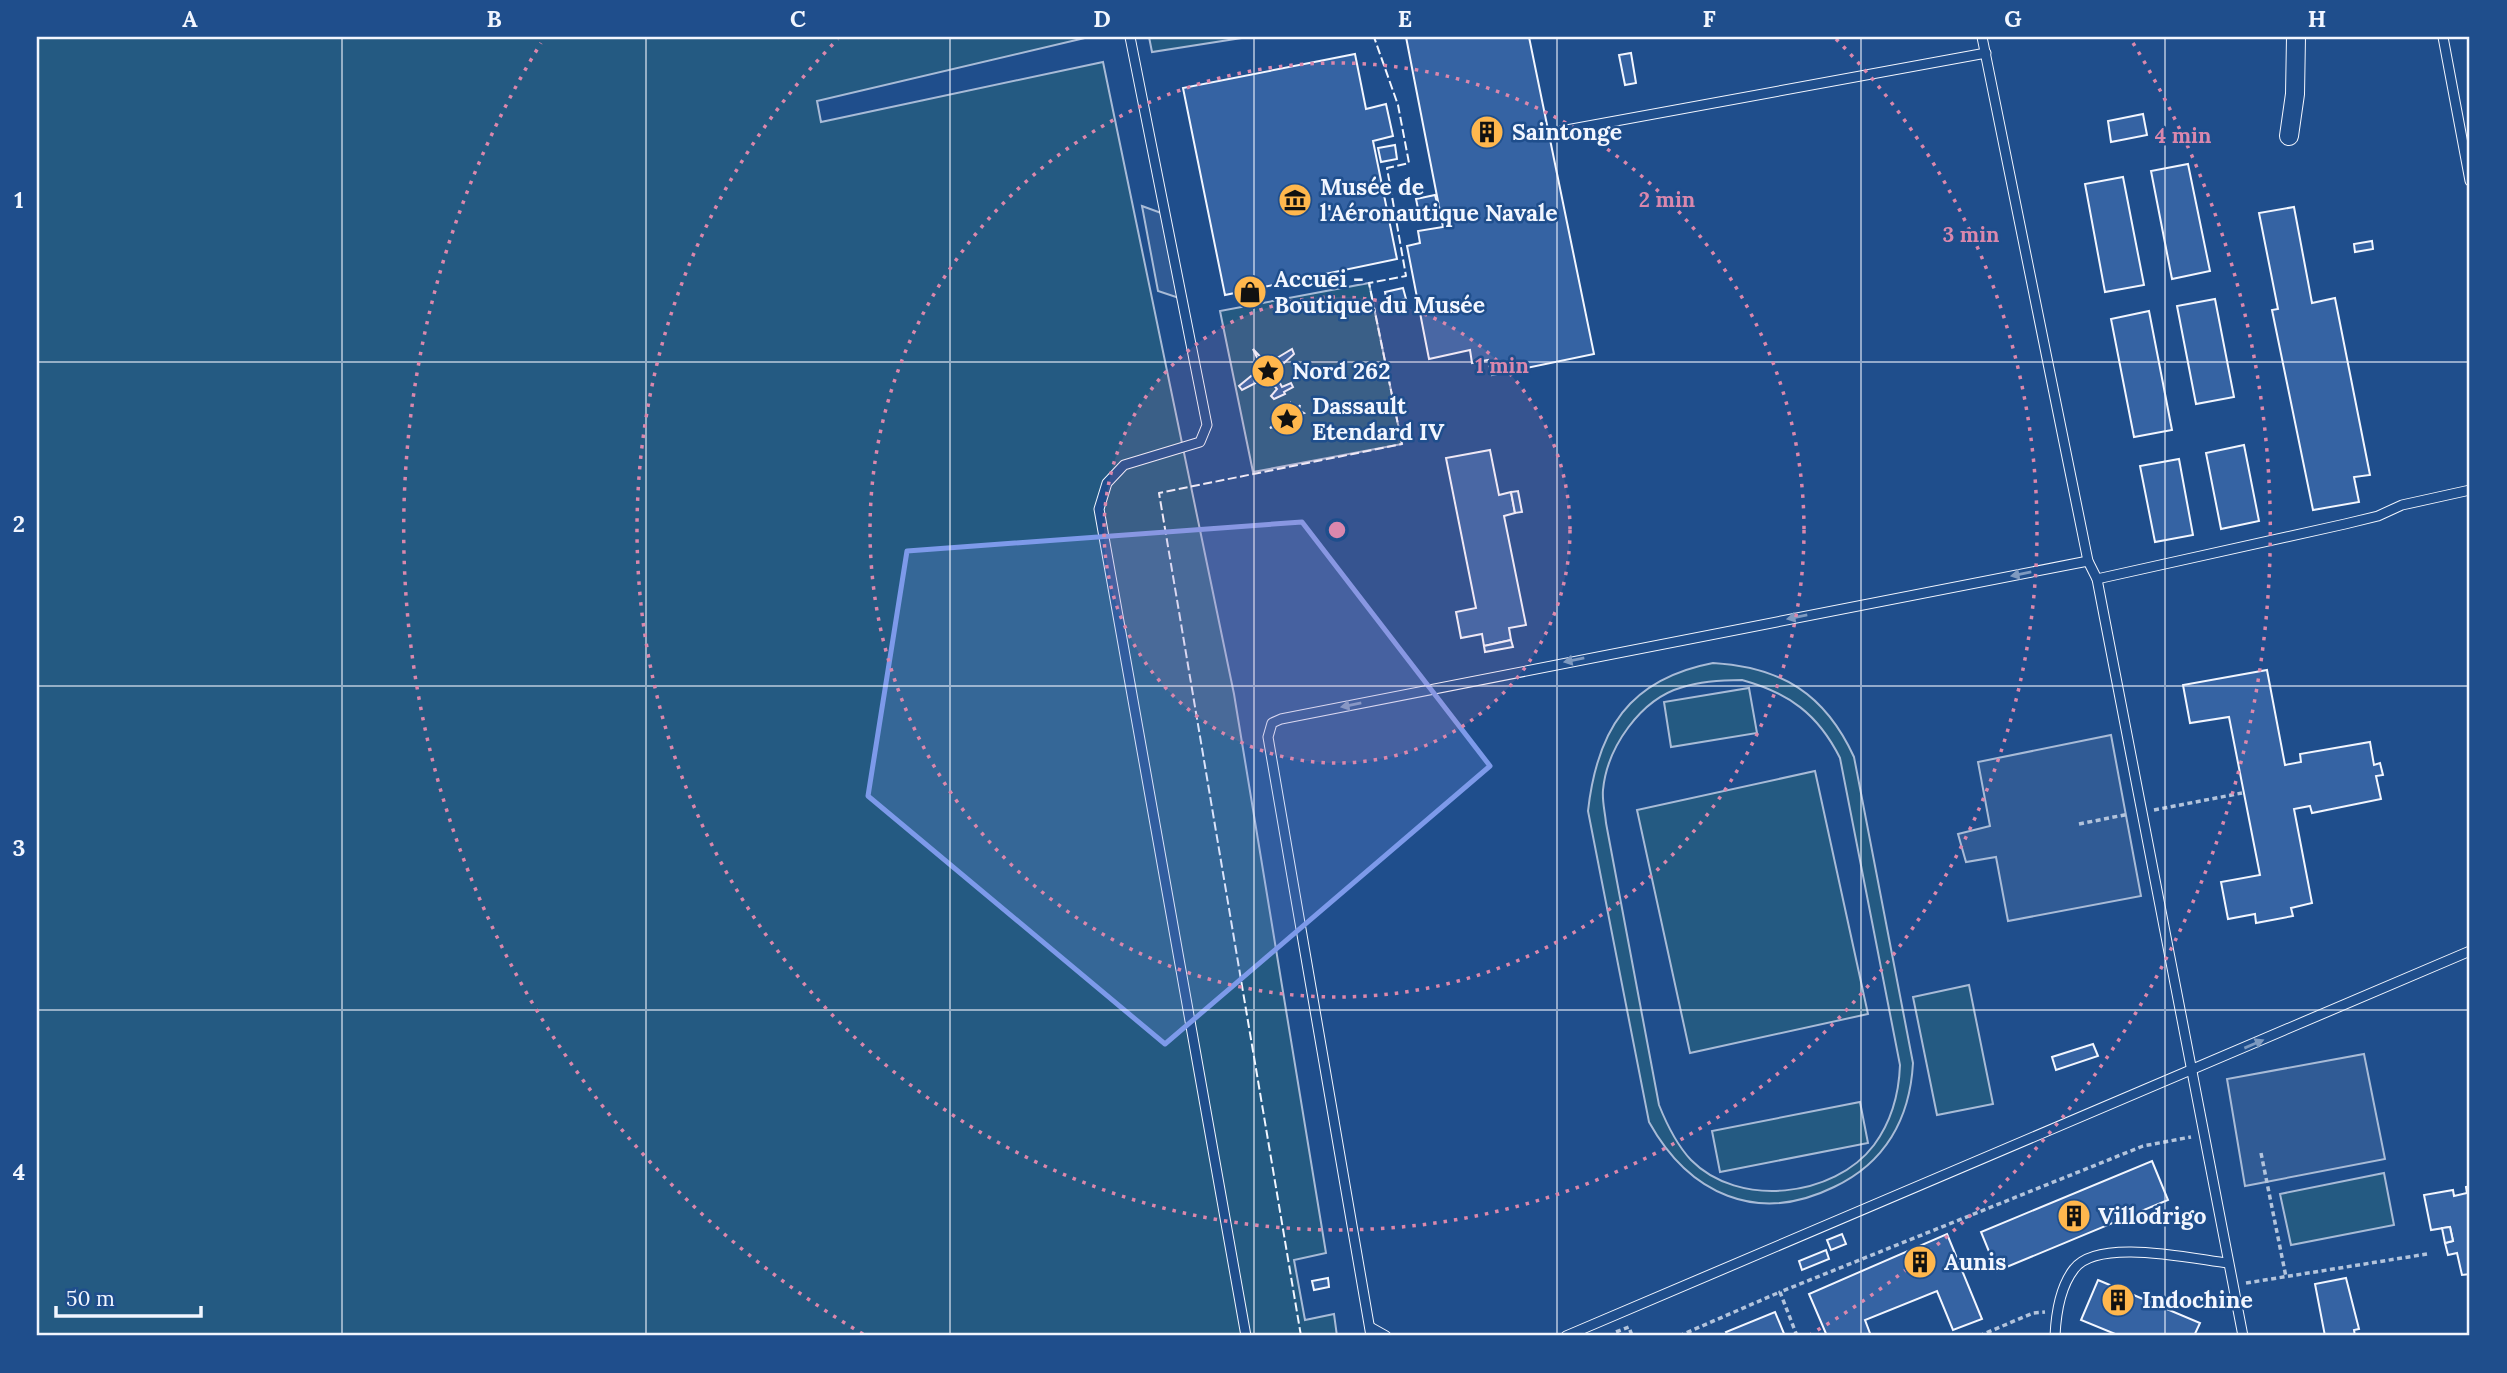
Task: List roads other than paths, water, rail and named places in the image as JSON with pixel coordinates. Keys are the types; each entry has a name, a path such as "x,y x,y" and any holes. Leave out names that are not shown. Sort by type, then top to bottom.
{"street":[{"path":"2289,136 2295,94 2296,37"}],"lane":[{"path":"1130,37 1207,425 1200,442 1124,466 1107,483 1099,509 1246,1336"},
{"path":"1982,37 2088,561 2097,579 2202,1135 2243,1336"},
{"path":"2443,37 2470,181"},
{"path":"1561,131 1986,53"},
{"path":"2097,579 2345,524 2378,516 2402,505 2470,490"},
{"path":"1386,1336 1370,1332 1268,737 1272,723 1443,686 2088,561"},
{"path":"1566,1336 2470,951"},
{"path":"2055,1336 2056,1311 2074,1267 2098,1254 2127,1250 2228,1263"}],"place":[{"name":"Saintonge","path":"1487,132"},
{"name":"Musée de l'Aéronautique Navale","path":"1295,200"},
{"name":"Accuei - Boutique du Musée","path":"1250,292"},
{"name":"Nord 262","path":"1268,371"},
{"name":"Dassault Etendard IV","path":"1287,419"},
{"name":"Villodrigo","path":"2074,1216"},
{"name":"Aunis","path":"1920,1262"},
{"name":"Indochine","path":"2118,1300"}]}
